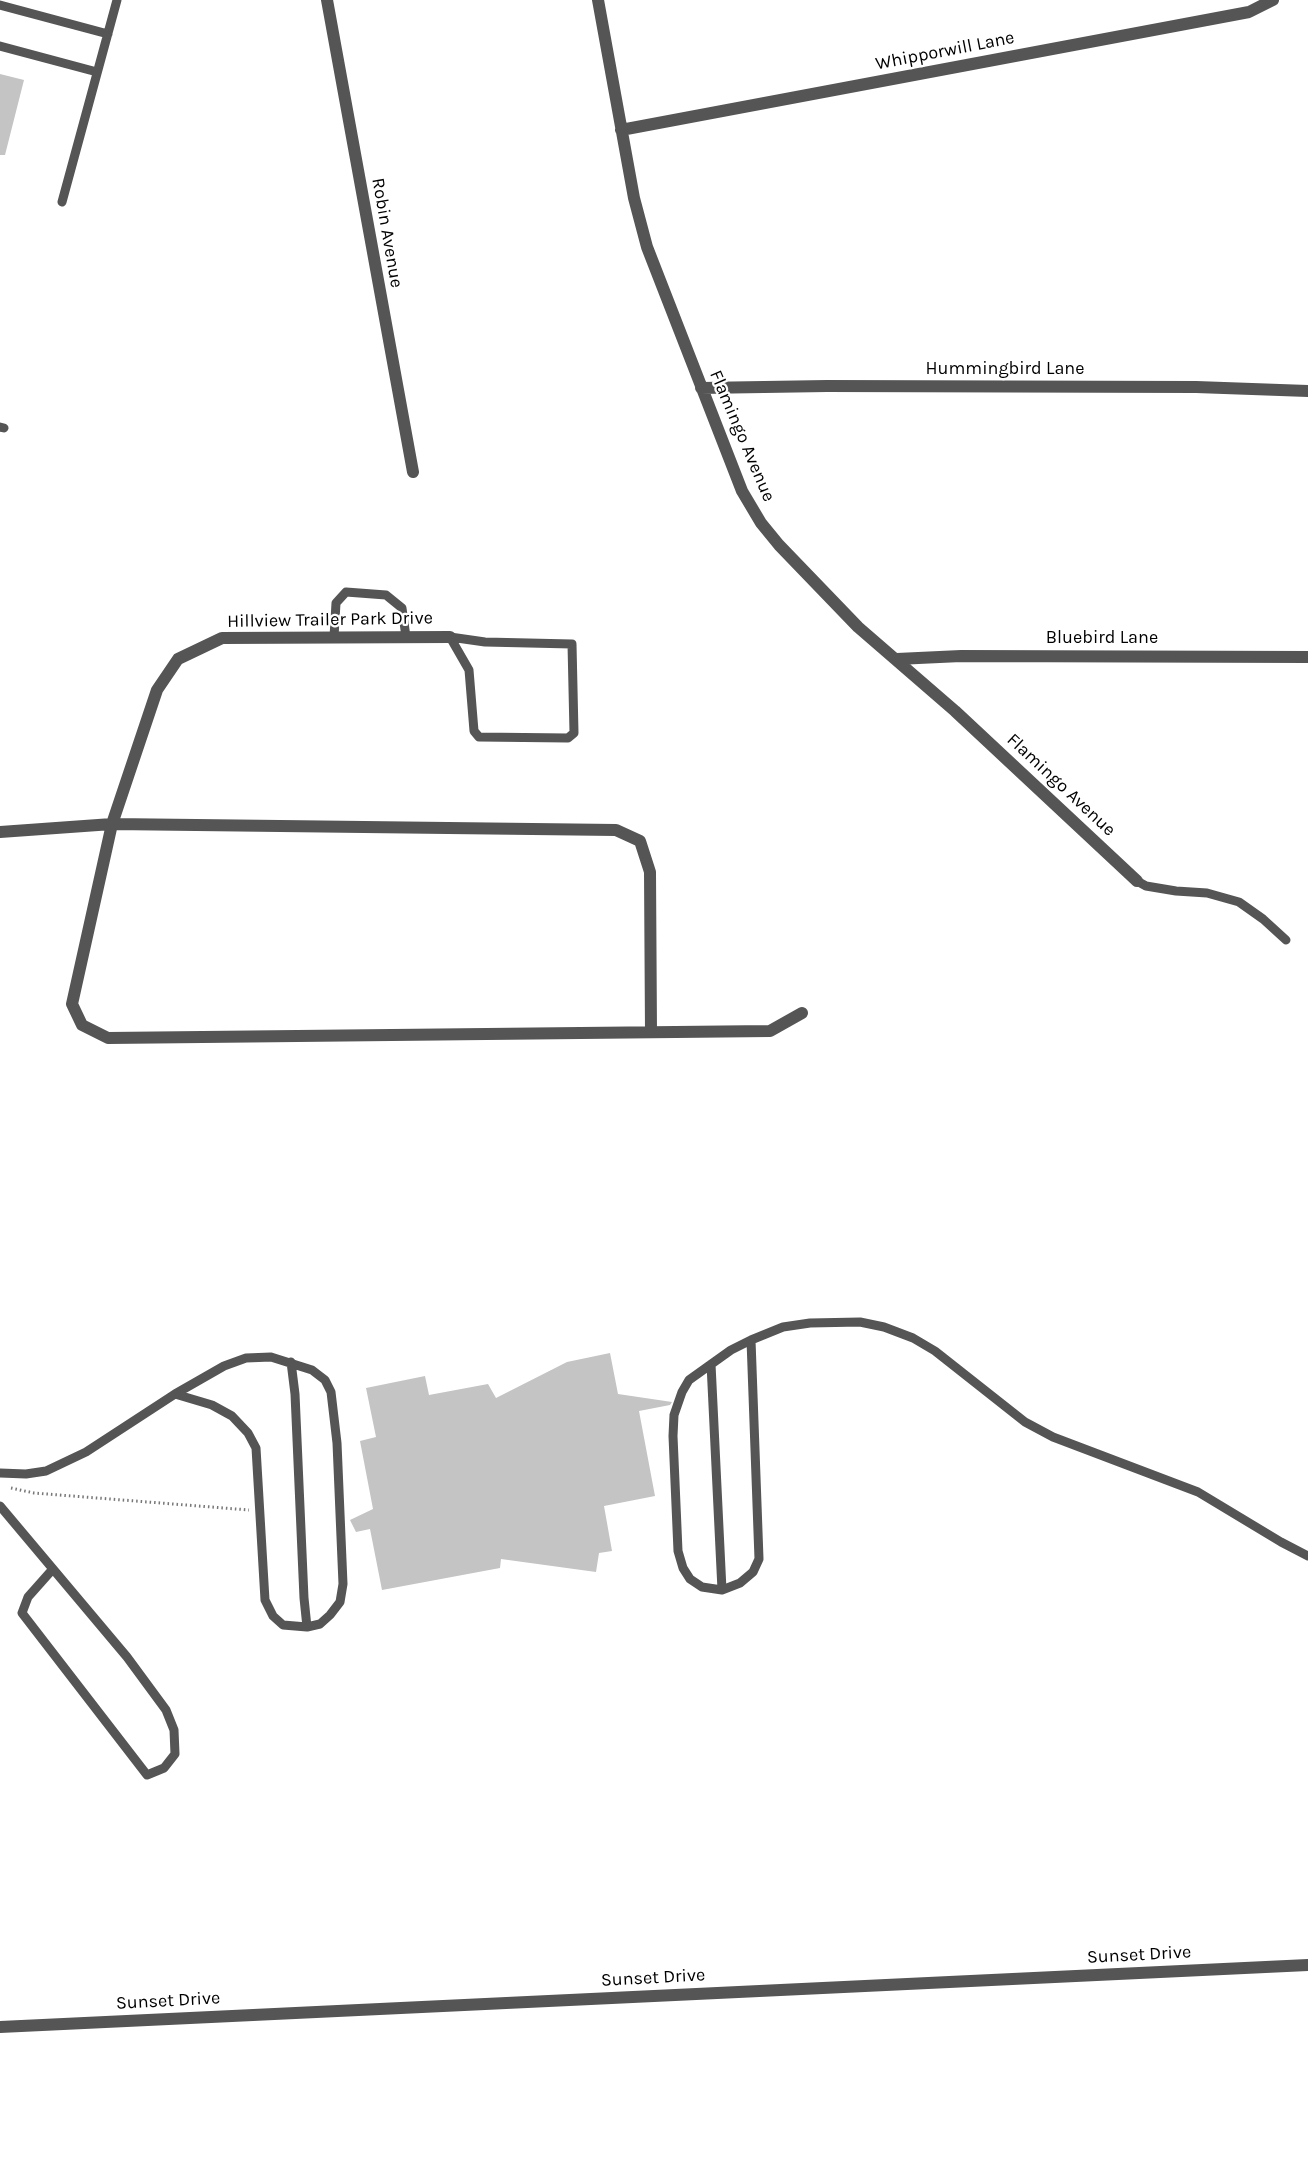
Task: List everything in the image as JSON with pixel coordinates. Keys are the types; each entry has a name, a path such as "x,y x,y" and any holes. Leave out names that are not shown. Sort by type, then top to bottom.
{"street":[{"name":"Robin Avenue","path":"327,0 412,472"},
{"name":"Flamingo Avenue","path":"598,0 634,198 647,247 742,491 761,523 838,608 955,711 1137,881"},
{"name":"Whipporwill Lane","path":"621,130 1249,12 1273,0"},
{"name":"Hummingbird Lane","path":"701,388 1185,387 1308,391"},
{"name":"Hillview Trailer Park Drive","path":"450,637 222,638 178,659 157,690 112,824 72,1004 82,1024 108,1038 770,1031 802,1013"},
{"name":"Bluebird Lane","path":"897,659 961,656 1308,657"},
{"path":"0,832 112,824 616,830 640,841 650,872 651,1032"},
{"name":"Sunset Drive","path":"0,2027 1308,1965"}],"lane":[{"path":"62,202 117,0"},
{"path":"0,5 108,34"},
{"path":"0,46 97,72"},
{"path":"334,637 336,603 346,592 386,595 402,608 406,637"},
{"path":"450,637 485,642 572,644 574,733 568,738 479,737 474,731 469,670 450,637"},
{"path":"1137,881 1146,886 1207,893 1239,902 1263,919 1286,940"},
{"path":"751,1340 759,1559 753,1572 740,1583 722,1590 702,1587 690,1579 683,1568 678,1551 673,1436 674,1415 682,1392 689,1380 730,1350 751,1340 783,1327 810,1323 860,1322 884,1327 913,1338 934,1351 1026,1422 1053,1437 1198,1492 1308,1556"},
{"path":"0,1473 26,1474 46,1471 86,1452 175,1394 224,1366 246,1358 271,1357 312,1370 325,1380 331,1392 337,1443 343,1566 340,1602 320,1624 283,1625 273,1616 265,1600 256,1448 248,1433 232,1416 212,1406 175,1394"},
{"path":"291,1362 295,1394 307,1626"},
{"path":"711,1364 722,1590"},
{"path":"0,1506 127,1657 166,1710 174,1730 175,1754 164,1768 147,1775 22,1613 28,1597 52,1570"}],"path":[{"path":"1,1485 34,1493 260,1510"}],"building":[{"path":"0,74 24,80 5,155 0,155"},
{"path":"610,1353 618,1394 672,1402 670,1405 639,1411 655,1496 604,1506 612,1551 599,1553 596,1572 501,1559 500,1568 382,1590 370,1529 356,1532 350,1520 373,1509 360,1441 376,1437 366,1388 425,1376 429,1395 488,1384 496,1398 567,1362"}]}
